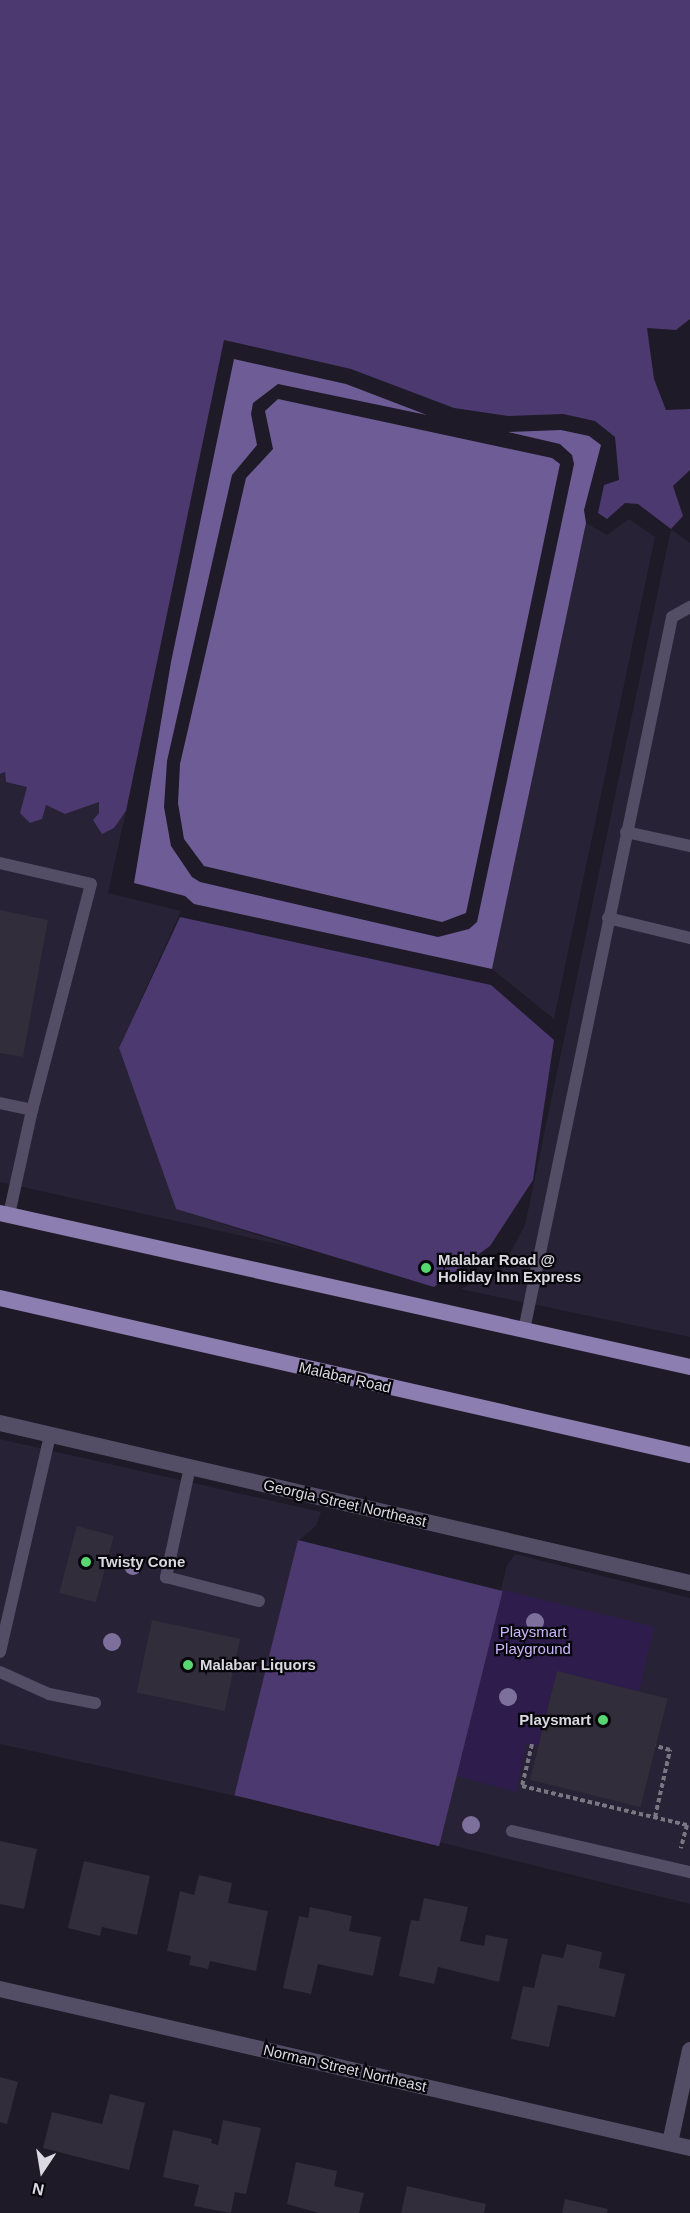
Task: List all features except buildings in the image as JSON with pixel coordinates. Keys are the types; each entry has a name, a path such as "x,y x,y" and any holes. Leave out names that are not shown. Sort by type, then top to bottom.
{"main road":[{"path":"4,1214 690,1367"},
{"name":"Malabar Road","path":"0,1298 690,1455"}],"street":[{"name":"Georgia Street Northeast","path":"0,1423 690,1582"},
{"name":"Norman Street Northeast","path":"0,1989 690,2148"},
{"path":"670,2143 690,2050"}],"lane":[{"path":"524,1330 672,617 690,606"},
{"path":"626,832 690,846"},
{"path":"0,863 91,884 4,1214"},
{"path":"608,918 690,938"},
{"path":"0,1103 32,1110"},
{"path":"0,1652 50,1435"},
{"path":"190,1467 166,1577 259,1601"},
{"path":"0,1672 49,1694 95,1703"},
{"path":"512,1831 690,1872"}],"path":[{"path":"532,1744 522,1786 687,1824 676,1869"},
{"path":"655,1817 670,1749 656,1746"}],"shaded area":[{"path":"0,0 690,0 690,319 676,330 647,328 654,379 666,410 690,409 690,470 673,486 683,516 671,529 638,504 625,503 607,519 598,513 604,485 619,480 615,437 595,421 563,414 508,416 454,408 351,369 224,340 126,811 114,828 102,834 93,820 99,813 99,802 65,814 46,805 42,819 30,823 20,813 27,787 6,782 5,772 0,774"},
{"path":"234,359 346,384 427,415 278,384 253,403 251,414 257,445 232,475 167,761 164,807 171,846 192,877 200,882 438,937 469,929 477,922 574,464 572,455 560,444 508,432 561,430 589,436 601,445 584,510 586,523 492,969 194,904 185,896 134,883 171,662"},
{"path":"278,399 552,458 560,464 466,913 442,922 204,866 184,839 178,803 180,764 246,478 273,449 265,411"},
{"path":"629,519 655,537 554,1019 492,969 586,523 607,535"},
{"path":"671,529 690,543 690,1337 460,1289 499,1274 525,1225"},
{"path":"5,772 7,782 27,787 46,805 65,814 99,802 99,813 114,828 126,811 108,893 181,911 119,1048 176,1209 305,1250 0,1182 0,774"},
{"path":"180,917 491,985 554,1040 533,1180 490,1246 434,1287 176,1209 119,1048"},
{"path":"0,1439 321,1512 316,1526 298,1541 240,1797 0,1744"},
{"path":"298,1540 503,1591 439,1846 234,1795"},
{"path":"515,1554 690,1598 690,1904 439,1842 507,1565"}],"green space":[{"name":"Playsmart Playground","path":"503,1590 654,1627 639,1692 557,1671 538,1746 526,1744 516,1792 457,1776"}],"place":[{"name":"Malabar Road @ Holiday Inn Express","path":"426,1268"},
{"name":"Twisty Cone","path":"86,1562"},
{"name":"Malabar Liquors","path":"188,1665"},
{"name":"Playsmart","path":"603,1720"}]}
